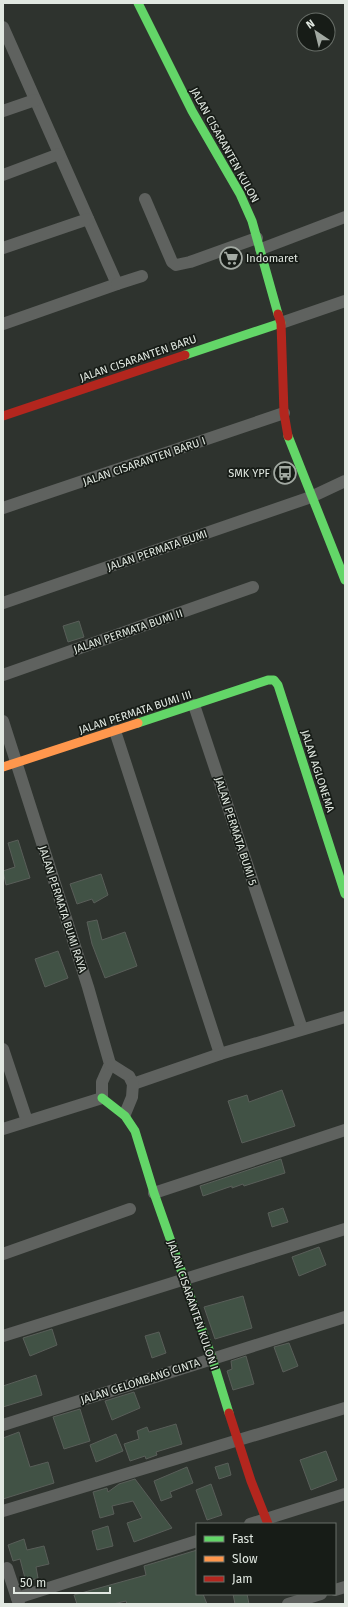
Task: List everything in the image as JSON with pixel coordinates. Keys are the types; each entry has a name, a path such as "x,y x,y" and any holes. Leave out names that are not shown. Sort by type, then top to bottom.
{"street":[{"name":"JALAN CISARANTEN KULON","path":"138,3 192,111 240,194 252,221 281,323 284,413 288,438 311,498 341,560 345,580"},
{"path":"3,27 6,40 35,100 116,284"},
{"path":"3,111 35,100"},
{"path":"3,175 59,154"},
{"path":"145,199 172,262 176,265 259,244 345,217"},
{"path":"3,248 88,219"},
{"path":"3,324 142,276"},
{"path":"281,323 345,301"},
{"name":"JALAN CISARANTEN BARU","path":"3,416 281,323"},
{"name":"JALAN CISARANTEN BARU I","path":"3,508 284,413"},
{"name":"JALAN PERMATA BUMI","path":"3,603 311,498 345,481"},
{"name":"JALAN PERMATA BUMI II","path":"3,675 253,587"},
{"name":"JALAN PERMATA BUMI III","path":"3,767 274,680"},
{"name":"JALAN AGLONEMA","path":"274,680 278,685 345,894"},
{"name":"JALAN PERMATA BUMI 5","path":"194,705 302,1029"},
{"name":"JALAN PERMATA BUMI RAYA","path":"3,721 88,987 110,1064"},
{"path":"115,731 220,1054"},
{"path":"133,1084 220,1054 345,1017"},
{"path":"3,1048 27,1121"},
{"path":"3,1129 102,1098 102,1082 110,1064 129,1076 133,1084 132,1097 125,1114"},
{"name":"JALAN CISARANTEN KULON I","path":"102,1098 125,1114 135,1131 154,1193 212,1358 251,1481 267,1521"},
{"path":"154,1193 345,1130"},
{"path":"3,1254 130,1209"},
{"path":"3,1336 345,1229"},
{"name":"JALAN GELOMBANG CINTA","path":"3,1425 345,1317"},
{"path":"3,1511 345,1408"},
{"path":"256,1523 267,1521 345,1494"},
{"path":"7,1568 18,1601 196,1541"},
{"path":"290,1601 317,1595"}],"building":[{"path":"79,621 84,637 68,642 63,626"},
{"path":"18,840 30,878 6,885 3,871 15,867 8,843"},
{"path":"101,874 108,895 94,903 92,899 77,904 70,884"},
{"path":"97,920 102,940 125,932 137,966 105,978 92,944 87,922"},
{"path":"58,951 68,978 45,987 35,959"},
{"path":"282,1090 295,1126 242,1143 228,1101 247,1095 249,1102"},
{"path":"281,1159 285,1173 244,1186 243,1184 232,1188 232,1186 203,1196 200,1186"},
{"path":"283,1208 288,1222 272,1227 268,1213"},
{"path":"319,1247 326,1265 299,1276 292,1257"},
{"path":"243,1296 252,1328 215,1339 204,1307"},
{"path":"52,1329 57,1345 30,1356 23,1338"},
{"path":"159,1332 166,1353 152,1358 145,1336"},
{"path":"289,1343 298,1366 283,1372 274,1347"},
{"path":"246,1356 254,1384 233,1390 227,1371 232,1369 231,1361"},
{"path":"36,1375 42,1395 3,1407 3,1386"},
{"path":"134,1392 140,1408 112,1420 105,1401"},
{"path":"80,1409 90,1441 64,1449 53,1417"},
{"path":"176,1424 182,1444 156,1452 157,1455 146,1459 145,1456 130,1461 124,1444 139,1439 137,1431 147,1427 149,1432"},
{"path":"19,1432 30,1467 48,1462 54,1483 3,1499 3,1438"},
{"path":"116,1434 123,1451 96,1462 90,1445"},
{"path":"326,1451 337,1480 311,1490 300,1460"},
{"path":"228,1463 231,1475 219,1479 215,1467"},
{"path":"187,1467 193,1483 170,1492 172,1497 161,1501 154,1481"},
{"path":"135,1479 172,1528 134,1542 127,1523 142,1518 133,1501 112,1506 114,1514 100,1518 93,1492 107,1488 108,1492 119,1484"},
{"path":"211,1484 222,1515 207,1520 196,1490"},
{"path":"108,1526 113,1546 97,1550 92,1531"},
{"path":"24,1539 27,1550 44,1546 49,1564 36,1567 38,1578 26,1582 20,1559 13,1561 8,1545"},
{"path":"196,1550 196,1595 203,1595 207,1604 127,1604 126,1601 113,1604 77,1604 74,1595 146,1575 144,1566"},
{"path":"233,1595 247,1595 249,1604 235,1604"}],"traffic: fast":[{"path":"138,3 192,111 240,194 252,221 278,314"},
{"path":"185,355 281,323"},
{"path":"288,436 345,580"},
{"path":"138,723 268,680 274,680 278,685 345,894"},
{"path":"102,1098 125,1116 135,1131 154,1193 212,1358 229,1413"}],"traffic: slow":[{"path":"3,767 138,723"}],"traffic: jam":[{"path":"278,314 281,323 284,413 288,436"},
{"path":"3,416 185,355"},
{"path":"229,1413 251,1481 268,1523"}],"place":[{"name":"Indomaret","path":"231,258"},
{"name":"SMK YPF","path":"285,473"}]}
